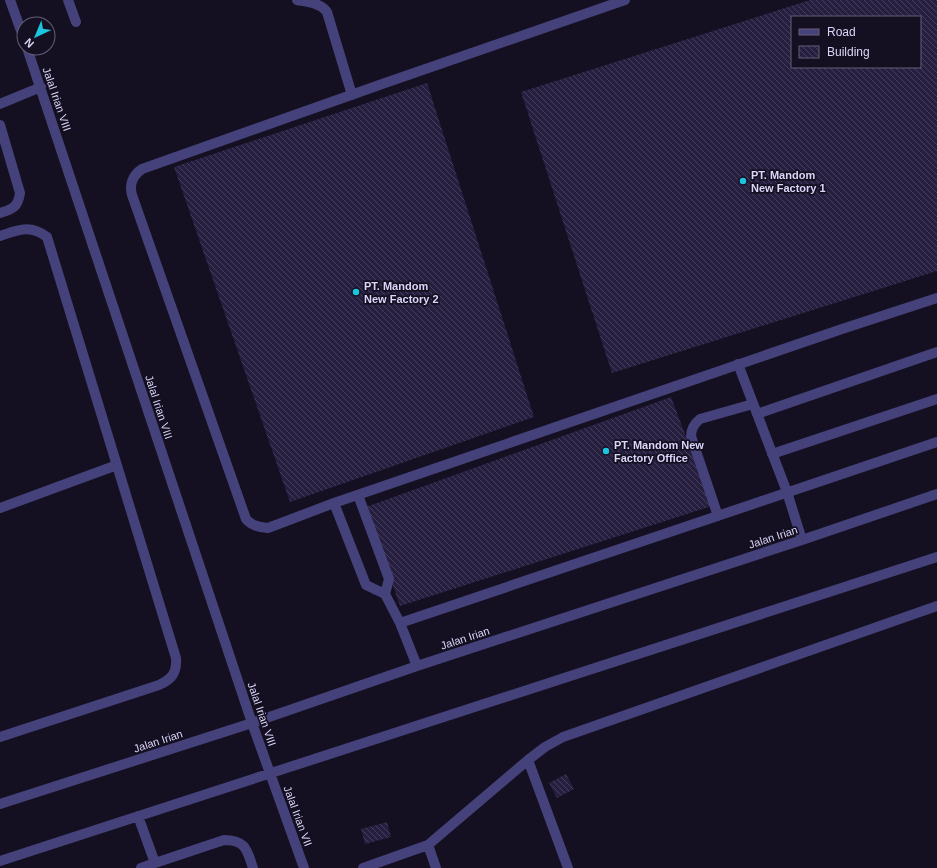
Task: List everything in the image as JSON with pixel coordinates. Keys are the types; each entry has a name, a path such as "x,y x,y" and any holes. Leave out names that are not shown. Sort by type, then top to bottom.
{"street":[{"path":"10,0 16,17"},
{"path":"68,0 76,22"},
{"path":"297,0 318,5 324,8 327,12 352,95"},
{"path":"625,0 142,169 138,172 131,183 130,189 246,519 249,522 257,527 268,528 334,503 738,364 937,298"},
{"name":"Jalal Irian VIII","path":"30,56 270,773"},
{"path":"0,104 41,87"},
{"path":"0,125 20,193 16,206 0,213"},
{"path":"0,236 17,231 34,230 47,237 176,658 175,671 167,681 159,685 0,737"},
{"path":"757,414 937,352"},
{"path":"738,364 787,492 802,540"},
{"path":"772,454 937,399"},
{"path":"718,516 691,436 691,431 695,423 700,419 753,404"},
{"path":"400,623 937,442"},
{"path":"0,508 117,465"},
{"name":"Jalan Irian","path":"0,804 252,723 417,666 802,540 937,494"},
{"path":"358,495 390,579 385,594"},
{"path":"334,503 366,585 385,594 400,623 417,666"},
{"path":"0,861 937,557"},
{"path":"363,868 428,845 528,760 545,747 563,737 937,606"},
{"path":"528,760 568,868"},
{"name":"Jalal Irian VII","path":"270,773 304,868"},
{"path":"138,816 155,863"},
{"path":"141,868 224,840 236,842 247,849 253,868"},
{"path":"428,845 436,868"}],"building":[{"name":"PT. Mandom New Factory 1","path":"810,0 937,0 937,271 612,373 521,92"},
{"name":"PT. Mandom New Factory 2","path":"427,83 534,417 290,502 174,167"},
{"name":"PT. Mandom New Factory Office","path":"671,397 712,506 400,606 366,507"},
{"path":"566,774 574,789 557,798 549,783"},
{"path":"387,822 391,837 365,844 361,829"}],"place":[{"name":"PT. Mandom New Factory 1","path":"743,181"},
{"name":"PT. Mandom New Factory 2","path":"356,292"},
{"name":"PT. Mandom New Factory Office","path":"606,451"}]}
